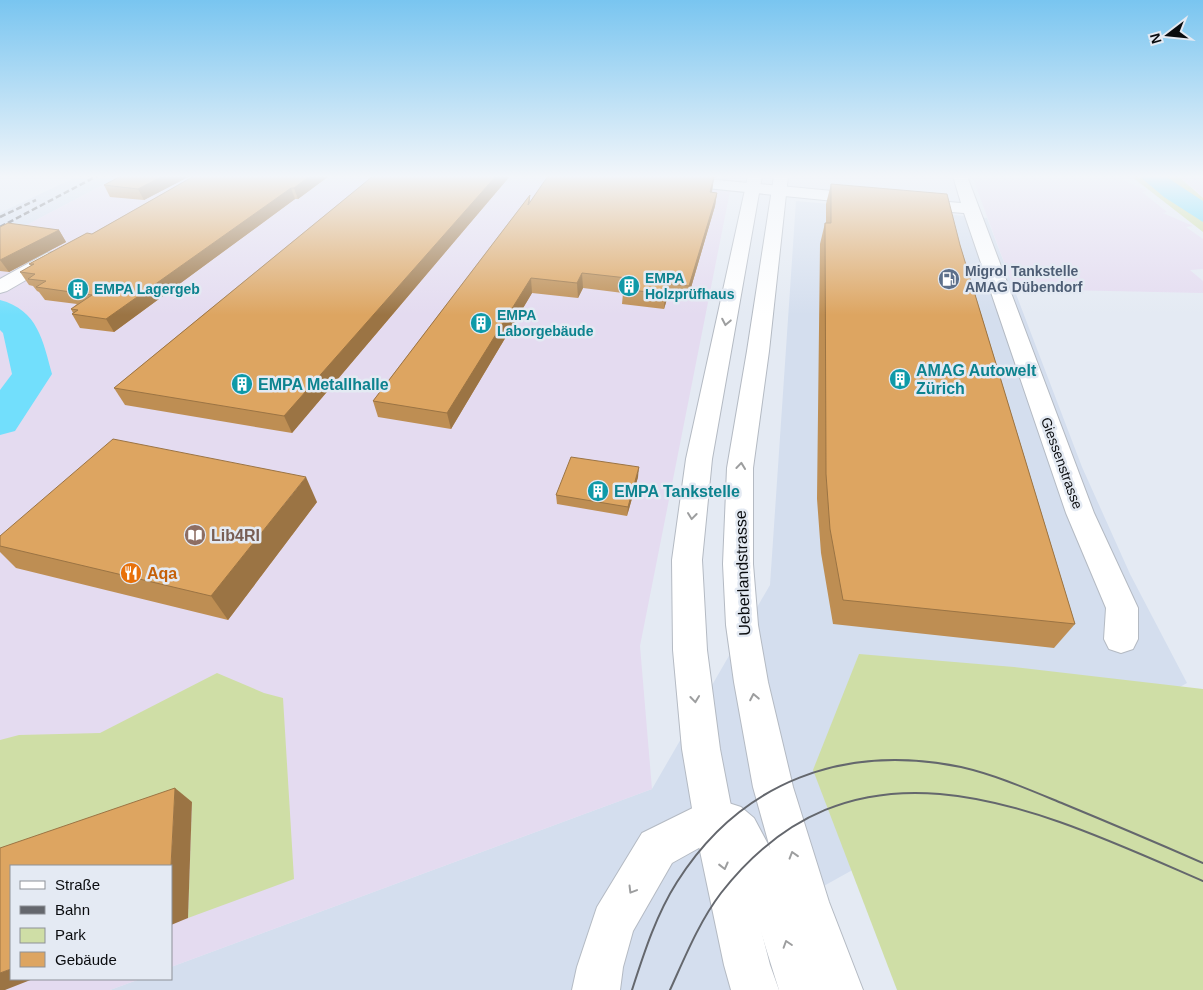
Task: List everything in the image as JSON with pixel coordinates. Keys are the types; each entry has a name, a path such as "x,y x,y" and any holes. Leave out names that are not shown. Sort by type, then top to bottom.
{"main road":[{"path":"755,990 747,966 713,818 701,749 690,650 687,560 699,459 757,222"},
{"name":"Ueberlandstrasse","path":"765,222 758,351 740,468 738,564 742,625 751,682 773,788 807,902 839,990"},
{"name":"Giessenstrasse","path":"976,222 1080,513 1122,608 1121,640"},
{"path":"8,282 68,249"},
{"path":"596,990 600,967 613,923 657,848 713,818 727,821 739,833 770,889 803,990"}],"shaded area":[{"path":"0,222 32,222 0,239"},
{"path":"32,222 724,222 640,646 652,789 172,967 172,865 10,865 10,980 137,980 110,990 0,990 0,239"},
{"path":"795,222 989,222 1082,467 1130,574 1187,683 720,944 734,990 110,990 137,980 172,980 172,967 652,789 770,585"},
{"path":"989,222 1184,222 1193,226 1186,227 1203,239 1203,269 1190,270 1203,281 1203,293 1014,289"}],"green space":[{"path":"1190,222 1203,222 1203,232"},
{"path":"859,654 1014,667 1203,689 1203,990 897,990 813,770"},
{"path":"217,673 264,693 283,698 294,879 188,918 192,802 0,869 0,740 19,735 100,733"}],"building":[{"path":"113,222 243,222 106,319 72,314 78,310 71,309 92,295 36,287 46,281 28,279 35,274 20,272 34,264 29,264 87,233 92,234"},
{"path":"317,222 455,222 284,416 114,388"},
{"path":"509,222 708,222 689,286 668,284 665,294 623,289 627,278 582,273 577,283 531,278 447,413 373,401"},
{"name":"AMAG Autowelt Zürich","path":"954,222 1075,624 843,600 830,529 826,474 825,223"},
{"path":"8,223 59,230 0,260 0,227"},
{"path":"113,439 306,477 211,596 0,546 0,536"},
{"name":"EMPA Tankstelle","path":"571,457 639,467 628,507 556,495"},
{"path":"175,788 171,865 10,865 10,969 0,973 0,848"}],"waterway":[{"path":"0,311 21,330 32,374 0,421"}],"tram line":[{"path":"632,990 646,948 663,908 677,882 703,847 732,818 764,795 800,778 837,766 877,761 918,761 974,770 1026,788 1203,863"},
{"path":"670,990 693,940 713,904 721,893 774,840 831,808 890,794 952,795 1014,808 1078,828 1203,881"}],"railway":[{"path":"0,227 9,222"}],"place":[{"name":"Migrol Tankstelle AMAG Dübendorf","path":"949,279"},
{"name":"EMPA Holzprüfhaus","path":"629,286"},
{"name":"EMPA Lagergeb","path":"78,289"},
{"name":"EMPA Laborgebäude","path":"481,323"},
{"name":"AMAG Autowelt Zürich","path":"900,379"},
{"name":"EMPA Metallhalle","path":"242,384"},
{"name":"EMPA Tankstelle","path":"598,491"},
{"name":"Lib4RI","path":"195,535"},
{"name":"Aqa","path":"131,573"}]}
